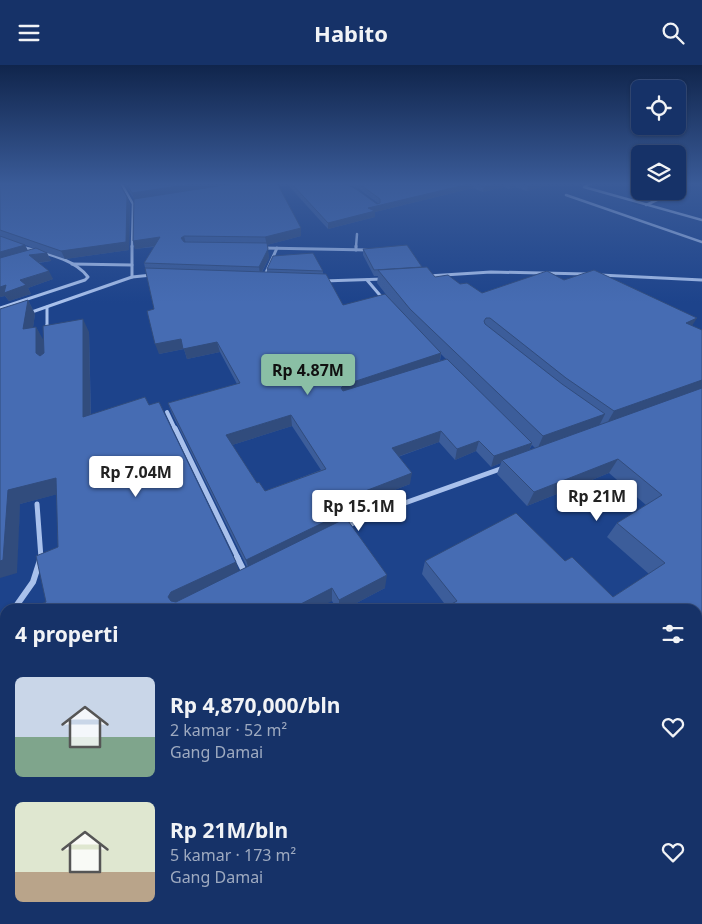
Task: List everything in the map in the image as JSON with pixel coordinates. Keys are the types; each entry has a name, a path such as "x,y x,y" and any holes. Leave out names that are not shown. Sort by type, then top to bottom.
{"street":[{"path":"132,277 133,223"},
{"path":"647,223 702,242"},
{"path":"356,250 357,234"},
{"path":"0,309 85,280 88,277 87,273 71,264 16,245"},
{"path":"259,247 376,250"},
{"path":"273,278 263,278 277,248"},
{"path":"32,255 41,253"},
{"path":"71,264 132,265"},
{"path":"425,276 491,272 702,279"},
{"path":"28,313 132,277 155,275"},
{"path":"321,281 392,279"},
{"path":"367,280 390,307"},
{"path":"47,307 47,337"},
{"path":"167,412 246,575"},
{"path":"336,532 371,515 510,465"},
{"path":"18,604 37,577 41,562 42,554 37,504"},
{"path":"238,579 255,571"}],"building":[{"path":"0,223 126,223 126,242 61,251 0,230"},
{"path":"133,223 298,223 301,228 265,237 184,236 181,238 184,242 267,243 268,249 259,267 144,263 160,237 133,241"},
{"path":"0,236 25,245 0,252"},
{"path":"407,245 422,267 374,270 363,249"},
{"path":"36,248 47,253 29,255 49,271 20,280 26,285 4,293 6,285 0,287 0,258"},
{"path":"313,253 323,271 267,269 273,256"},
{"path":"427,267 435,277 448,275 460,284 467,283 482,293 547,271 564,280 594,270 697,318 686,323 702,330 702,380 614,411 566,378 490,318 486,318 485,324 562,384 605,414 543,436 410,309 378,270"},
{"path":"145,268 326,274 343,305 385,294 441,353 344,385 341,388 343,391 447,359 532,443 494,456 479,441 457,449 441,431 392,448 412,473 360,493 363,497 336,507 341,514 246,560 168,403 240,383 217,342 183,349 181,339 155,344 147,311 154,309","holes":["291,415 326,469 265,491 259,482 257,483 226,435"]},
{"path":"28,300 23,329 36,327 36,353 40,356 44,353 43,326 83,319 83,417 145,397 149,405 159,402 236,562 171,592 168,597 171,601 176,602 346,518 387,575 339,600 332,588 301,604 41,604 46,602 36,556 58,547 56,478 8,490 3,560 0,561 0,309"},
{"path":"702,388 702,604 452,604 457,601 425,561 516,513 565,561 572,557 613,597 665,563 617,523 662,495 618,459 534,492 502,460"}]}
